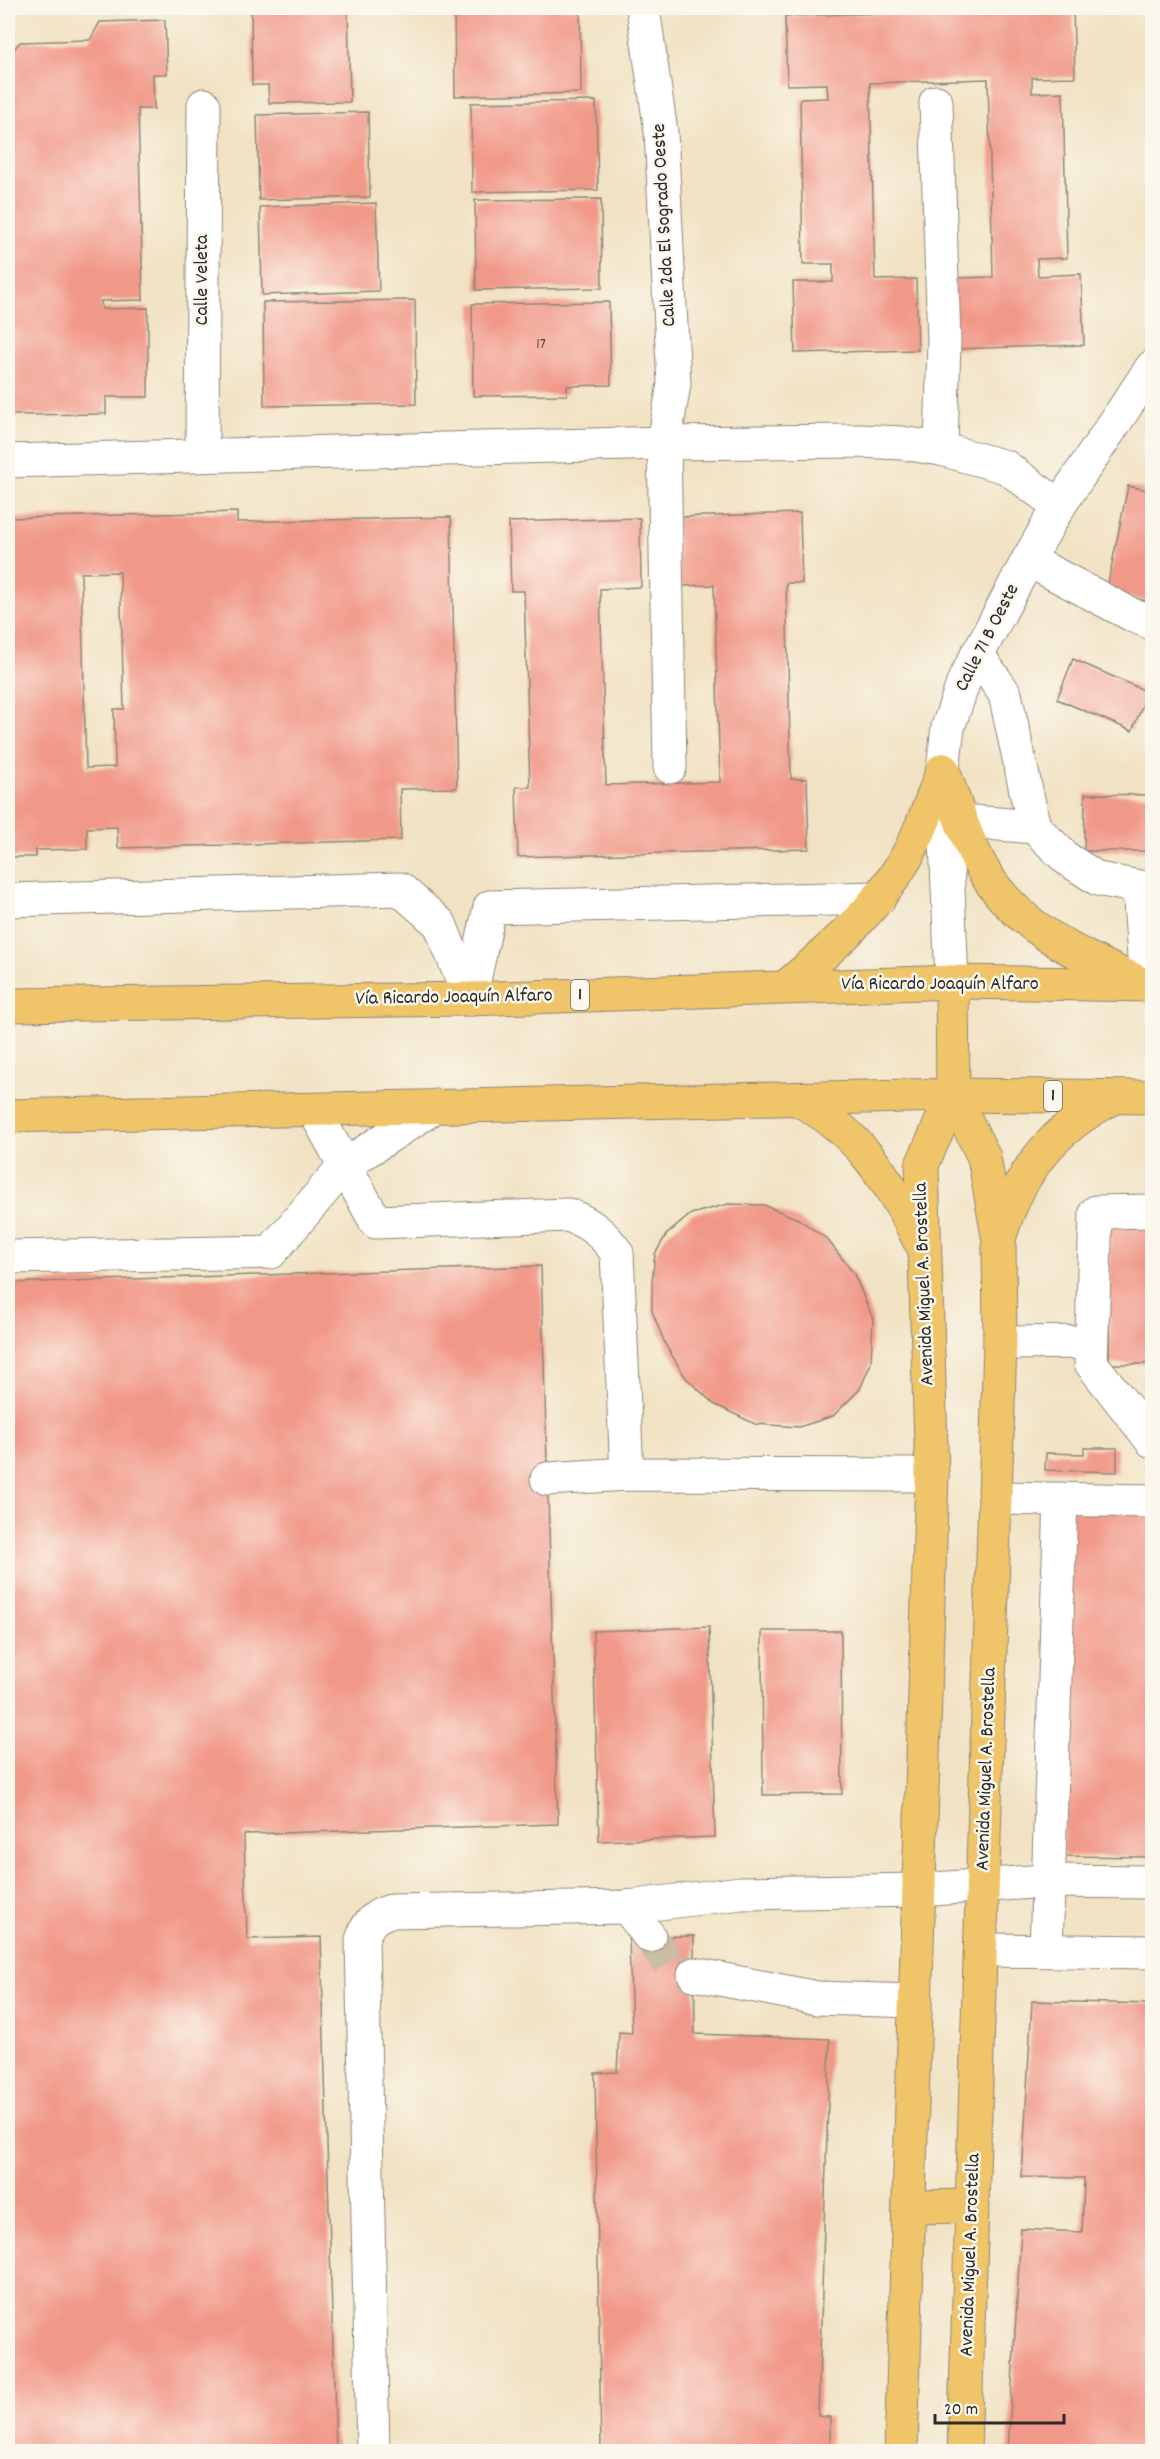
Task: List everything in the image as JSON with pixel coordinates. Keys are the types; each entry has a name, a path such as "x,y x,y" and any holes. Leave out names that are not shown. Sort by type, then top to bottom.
{"main road":[{"path":"943,770 983,868 995,887 1021,916 1074,953 1149,985"},
{"path":"786,987 835,944 879,898 903,863 914,842 943,770"},
{"name":"Vía Ricardo Joaquín Alfaro","path":"8,1005 470,999 952,982 1149,985"},
{"name":"Avenida Miguel A. Brostella","path":"900,2451 932,1475 922,1165 953,1095 952,982"},
{"name":"Avenida Miguel A. Brostella","path":"953,1095 984,1157 999,1240 1000,1343 974,2206 964,2451"},
{"name":"1","path":"8,1116 953,1095 1152,1097"},
{"path":"999,1240 1018,1187 1040,1155 1066,1128 1116,1097"},
{"path":"797,1099 819,1110 832,1120 872,1160 897,1196 924,1252"},
{"path":"909,2207 974,2206"}],"street":[{"name":"Calle 2da El Sogrado Oeste","path":"643,8 661,132 674,384 664,443 669,766"},
{"path":"936,102 944,340 941,449"},
{"name":"Calle Veleta","path":"202,455 204,105"},
{"name":"Calle 71 B Oeste","path":"952,982 943,770 948,727 965,678 1028,560 1059,507 1152,367"},
{"path":"8,461 664,443 861,441 902,443 941,449 1005,467 1059,507"},
{"path":"1028,560 1134,616 1152,623"},
{"path":"977,654 1005,694 1034,827 1066,859 1098,879 1146,887 1149,985"},
{"path":"962,821 1034,827"},
{"path":"8,900 400,889 440,924 470,999"},
{"path":"470,999 490,907 879,898"},
{"path":"8,1257 271,1252 345,1165 436,1106"},
{"path":"314,1110 376,1222 568,1215 587,1222 604,1235 617,1252 627,1474"},
{"path":"1152,1211 1096,1212 1091,1342 1091,1363 1152,1442"},
{"path":"1000,1343 1091,1342"},
{"path":"547,1479 627,1474 932,1475"},
{"path":"996,1498 1152,1501"},
{"path":"1046,1950 1046,1881 1061,1499"},
{"path":"373,2451 362,1940 365,1929 380,1914 391,1911 627,1907 741,1893 919,1890 1046,1881 1152,1882"},
{"path":"627,1907 649,1936"},
{"path":"981,1950 1152,1952"},
{"path":"694,1974 817,1998 915,2001"}],"building":[{"path":"251,8 348,8 350,102 269,103 268,85 252,85"},
{"path":"454,8 580,8 581,93 455,96"},
{"path":"1073,8 1075,77 1032,78 1032,93 1063,92 1067,258 1037,259 1038,276 1081,274 1084,345 955,349 953,278 993,277 988,79 870,83 875,280 916,279 918,350 795,353 793,282 833,282 833,264 803,264 800,99 828,98 827,84 787,85 785,16"},
{"path":"165,20 167,74 153,74 154,109 138,109 143,300 101,301 102,309 148,308 148,397 106,397 106,414 8,415 8,56 20,42 90,40 100,22"},
{"path":"596,101 598,190 472,192 471,103"},
{"path":"368,112 370,197 259,200 257,115"},
{"path":"601,199 602,288 476,290 475,200"},
{"path":"376,203 379,291 262,295 260,207"},
{"path":"415,300 416,404 264,406 263,302"},
{"path":"609,302 611,385 567,386 567,395 473,396 472,304"},
{"path":"1128,486 1152,491 1152,602 1106,593"},
{"path":"237,512 237,522 451,517 457,788 400,789 401,840 118,848 117,827 87,828 87,849 36,850 36,857 8,857 8,518","holes":["120,572 124,709 114,709 115,767 86,768 81,573"]},
{"path":"800,513 802,583 786,583 791,779 807,779 809,849 518,857 516,787 530,787 524,591 511,591 509,522 640,518 641,587 600,589 606,785 720,782 714,585 679,586 677,517"},
{"path":"1073,659 1148,692 1132,731 1057,699"},
{"path":"1085,794 1152,795 1152,851 1084,851"},
{"path":"728,1204 764,1205 798,1219 827,1239 854,1274 873,1319 871,1363 860,1389 833,1416 799,1427 755,1424 714,1404 686,1378 666,1346 652,1311 655,1254 666,1235 691,1214"},
{"path":"1110,1225 1152,1225 1152,1364 1109,1364"},
{"path":"541,1266 558,1824 244,1834 247,1939 321,1937 336,2452 8,2452 8,1283"},
{"path":"1084,1448 1117,1448 1117,1472 1045,1470 1046,1453 1084,1454"},
{"path":"1071,1510 1152,1512 1152,1857 1063,1856"},
{"path":"709,1627 715,1837 599,1841 593,1631"},
{"path":"762,1631 841,1631 842,1794 763,1795"},
{"path":"694,1936 695,2034 830,2039 818,2416 830,2417 830,2452 601,2452 595,2073 617,2072 619,2032 632,2033 629,1937"},
{"path":"1032,2001 1152,2004 1152,2452 1008,2452 1021,2229 1082,2232 1084,2178 1022,2177"}],"tunnel":[{"path":"649,1936 674,1971 694,1974"}]}
